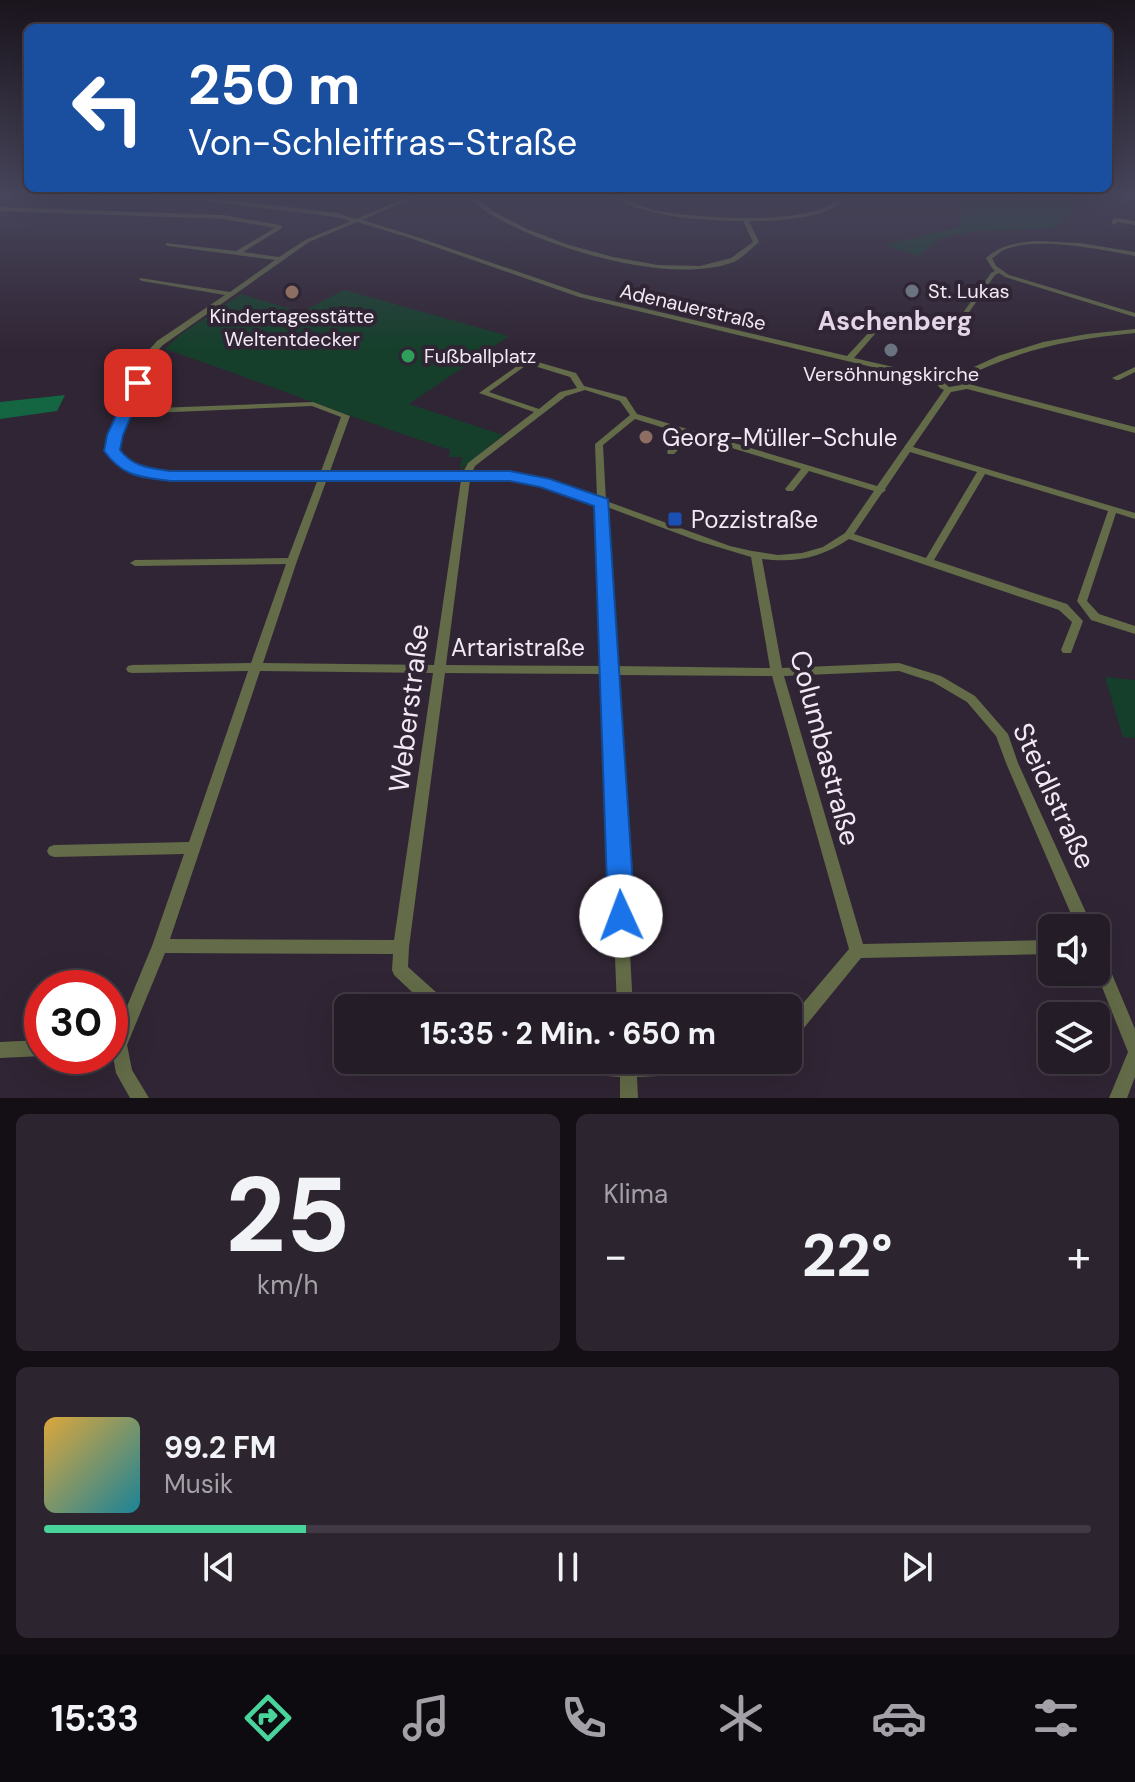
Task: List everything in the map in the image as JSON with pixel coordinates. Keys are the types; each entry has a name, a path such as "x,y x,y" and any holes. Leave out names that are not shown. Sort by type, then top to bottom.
{"street":[{"path":"185,246 279,259"},
{"path":"238,253 249,246"},
{"path":"300,246 155,347 112,443 115,458 131,469 170,476 466,476 532,479 756,555 791,557 816,553 836,545 848,535 949,389"},
{"name":"Adenauerstraße","path":"432,246 581,296 938,380"},
{"path":"574,246 672,268 709,268 734,261 751,246"},
{"path":"1017,246 1002,247 989,258 999,271 1031,285 1135,315"},
{"path":"1078,246 1135,254"},
{"path":"961,320 993,274 999,271"},
{"path":"142,279 232,294"},
{"path":"839,317 851,324 878,327 849,359"},
{"path":"1135,331 1078,336 1031,345 957,378 938,380 939,385 949,389 966,386 1135,430"},
{"path":"541,412 483,393 527,361 573,375 582,389"},
{"path":"1116,378 1135,369"},
{"path":"957,378 966,386"},
{"path":"466,476 471,465 563,394 582,389 623,399 634,416 881,490"},
{"path":"125,412 313,404 346,416 292,561 259,667 160,946 128,1016"},
{"path":"624,994 599,444 634,416"},
{"path":"671,452 690,433"},
{"path":"910,449 1135,516"},
{"path":"790,489 807,468"},
{"path":"928,562 982,471"},
{"name":"Weberstraße","path":"401,947 466,476"},
{"path":"1113,509 1082,601 1095,617 1135,630"},
{"path":"848,535 1063,607 1078,621 1067,650"},
{"name":"Columbastraße","path":"756,555 777,672 857,951"},
{"path":"135,563 292,561"},
{"path":"132,669 259,667"},
{"name":"Artaristraße","path":"259,667 777,672"},
{"name":"Steidlstraße","path":"777,672 899,667 937,679 971,699 1002,734 1079,914"},
{"path":"54,851 193,848"},
{"path":"160,946 401,947 400,970 426,994"},
{"path":"802,1017 857,951 1038,947"},
{"path":"1109,986 1135,1049"},
{"path":"0,1050 24,1049"},
{"path":"1118,1098 1135,1056"},
{"path":"125,1074 140,1098"},
{"path":"628,1074 629,1098"}],"green space":[{"path":"889,246 930,246 918,256"},
{"path":"344,290 509,336 409,404 503,435 460,470 462,457 449,457 450,450 165,349 181,334 241,294 301,312"},
{"path":"65,395 57,411 0,419 0,402"},
{"path":"1105,677 1135,680 1135,738 1123,737"}],"place":[{"name":"St. Lukas","path":"912,291"},
{"name":"Kindertagesstätte Weltentdecker","path":"292,292"},
{"name":"Versöhnungskirche","path":"891,350"},
{"name":"Fußballplatz","path":"408,356"},
{"name":"Georg-Müller-Schule","path":"646,437"},
{"name":"Pozzistraße","path":"675,519"}],"district":[{"name":"Aschenberg","path":"895,321"}],"route":[{"path":"138,383 115,435 112,451 122,464 143,473 170,476 510,476 544,482 602,503 621,916"}]}
